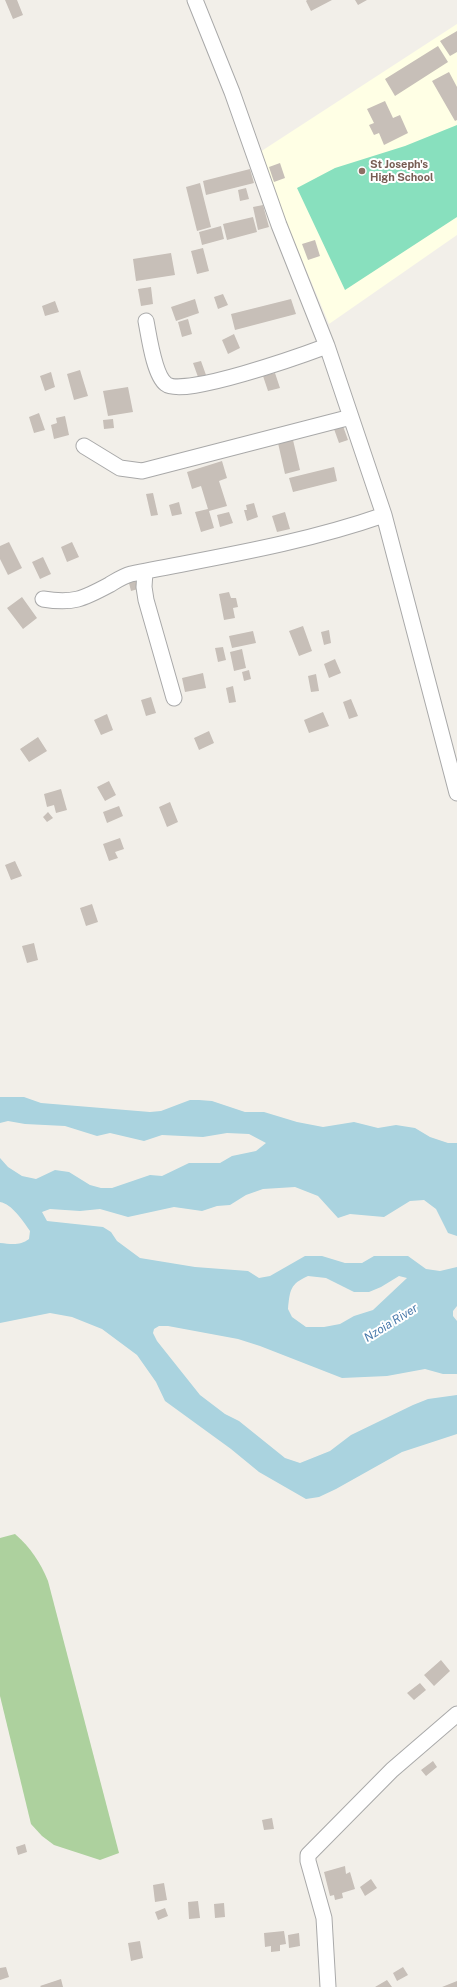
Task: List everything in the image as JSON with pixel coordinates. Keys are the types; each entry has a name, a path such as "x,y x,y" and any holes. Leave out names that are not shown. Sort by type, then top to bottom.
{"street":[{"path":"196,0 232,92 279,225 327,346 352,417 384,515 457,793"},
{"path":"146,321 160,376 166,385 174,387 186,388 253,371 327,346"},
{"path":"84,446 120,468 142,471 352,417"},
{"path":"43,599 60,602 74,601 124,576 304,540 339,531 384,515"},
{"path":"145,572 144,587 146,600 174,698"},
{"path":"328,1987 324,1918 308,1861 308,1855 392,1770 457,1714"}],"shaded area":[{"name":"St Joseph's High School","path":"457,24 457,235 329,324 273,191 260,152"}],"green space":[{"path":"457,125 457,217 345,290 297,188 335,168 405,146"},
{"path":"15,1534 34,1556 48,1581 119,1853 100,1860 54,1845 42,1836 31,1824 0,1696 0,1538"}],"water":[{"name":"Nzoia River","path":"0,1097 24,1097 41,1103 150,1112 161,1111 190,1100 199,1100 212,1101 245,1112 264,1112 297,1122 323,1127 354,1122 378,1128 396,1125 415,1128 430,1137 448,1143 457,1143 457,1236 448,1233 436,1209 424,1200 410,1201 384,1217 350,1214 338,1218 318,1196 295,1187 263,1189 246,1195 230,1205 217,1206 202,1211 174,1207 128,1217 100,1209 80,1211 50,1209 42,1212 47,1221 103,1227 111,1232 117,1241 140,1258 195,1267 248,1271 259,1278 270,1276 305,1256 322,1256 345,1263 362,1263 374,1256 408,1256 426,1269 440,1271 457,1267 457,1306 453,1311 453,1316 457,1321 457,1374 443,1374 425,1369 387,1376 342,1378 238,1339 168,1326 159,1326 154,1329 153,1333 157,1341 200,1395 225,1414 239,1421 285,1458 300,1463 330,1451 351,1435 428,1399 457,1395 457,1434 402,1452 336,1489 319,1497 306,1499 259,1472 231,1449 165,1401 156,1382 137,1355 102,1329 72,1317 50,1313 0,1323 0,1243 22,1243 29,1239 30,1231 13,1209 0,1202 0,1158 8,1167 22,1176 36,1179 55,1170 69,1172 90,1185 101,1188 112,1188 150,1175 162,1176 189,1163 220,1163 232,1156 256,1151 266,1143 249,1134 227,1133 203,1137 162,1135 144,1141 110,1133 97,1136 65,1126 25,1124 8,1121 0,1123","holes":["308,1276 326,1278 354,1292 369,1292 381,1287 399,1276 407,1278 373,1310 354,1316 340,1324 324,1327 306,1327 292,1317 288,1309 290,1292 294,1285"]}],"building":[{"path":"5,0 17,0 23,15 13,19"},
{"path":"332,0 311,11 306,1"},
{"path":"355,0 367,0 358,5"},
{"path":"457,31 457,52 450,56 440,41"},
{"path":"438,46 448,62 395,96 385,79"},
{"path":"449,72 457,87 457,120 455,121 432,81"},
{"path":"385,101 393,118 400,115 408,133 384,145 379,133 374,135 369,125 374,123 367,109"},
{"path":"280,163 285,178 274,182 269,167"},
{"path":"250,169 254,183 206,195 203,181"},
{"path":"200,183 211,227 197,231 186,187"},
{"path":"246,188 249,199 240,201 238,190"},
{"path":"263,205 269,227 258,230 253,207"},
{"path":"253,217 257,232 227,240 223,224"},
{"path":"221,226 224,239 202,245 199,232"},
{"path":"315,240 320,256 308,260 302,244"},
{"path":"203,248 209,271 197,274 191,251"},
{"path":"171,253 175,275 136,281 133,259"},
{"path":"151,287 153,304 141,306 138,289"},
{"path":"223,294 228,305 218,309 214,297"},
{"path":"195,299 199,313 176,321 171,307"},
{"path":"291,299 296,314 235,330 231,314"},
{"path":"55,301 59,312 45,316 42,306"},
{"path":"188,319 192,334 182,337 178,322"},
{"path":"234,334 240,348 228,354 222,340"},
{"path":"201,361 206,375 198,377 193,363"},
{"path":"80,370 88,396 74,400 67,374"},
{"path":"51,372 55,387 45,391 40,376"},
{"path":"275,373 280,388 268,391 263,376"},
{"path":"128,387 133,412 108,416 103,391"},
{"path":"39,413 45,430 34,433 29,417"},
{"path":"65,416 69,435 54,439 51,425 57,423 56,418"},
{"path":"113,419 114,428 104,429 103,420"},
{"path":"343,426 348,440 339,443 334,429"},
{"path":"293,440 300,470 285,474 278,443"},
{"path":"222,461 227,478 219,481 227,506 209,511 214,528 201,532 195,512 208,509 201,486 192,489 187,472"},
{"path":"334,467 337,481 293,492 289,478"},
{"path":"153,493 158,515 151,516 146,494"},
{"path":"179,502 182,514 172,516 169,505"},
{"path":"254,503 258,517 247,521 244,510 247,510 246,505"},
{"path":"229,512 233,523 220,527 217,515"},
{"path":"285,512 290,529 277,532 272,516"},
{"path":"9,542 22,568 8,575 0,559 0,546"},
{"path":"72,542 79,557 67,562 61,547"},
{"path":"43,557 51,574 40,579 32,562"},
{"path":"137,581 138,589 131,591 129,583"},
{"path":"229,592 231,598 236,598 238,607 233,608 235,618 224,620 219,594"},
{"path":"22,597 37,618 23,629 7,608"},
{"path":"303,626 312,651 299,656 289,631"},
{"path":"329,630 331,643 324,645 321,632"},
{"path":"253,631 256,643 232,648 229,636"},
{"path":"223,647 226,660 218,662 215,648"},
{"path":"242,649 246,668 234,671 230,652"},
{"path":"335,659 341,673 329,678 324,664"},
{"path":"249,670 251,679 244,681 242,672"},
{"path":"203,673 206,688 185,692 182,678"},
{"path":"316,674 319,691 311,692 308,676"},
{"path":"233,686 236,702 229,703 226,688"},
{"path":"151,697 156,713 146,716 141,700"},
{"path":"351,699 358,716 349,719 343,702"},
{"path":"323,712 329,726 309,733 304,720"},
{"path":"107,714 113,730 101,735 94,720"},
{"path":"209,731 214,743 199,750 194,738"},
{"path":"38,737 47,751 29,762 20,749"},
{"path":"109,781 116,795 105,801 97,787"},
{"path":"61,789 67,810 56,813 54,805 47,807 44,794"},
{"path":"170,802 178,822 167,827 159,807"},
{"path":"119,806 123,816 107,823 103,812"},
{"path":"48,812 53,818 47,822 43,817"},
{"path":"120,838 124,849 115,852 118,858 109,861 103,844"},
{"path":"15,861 22,876 11,880 5,865"},
{"path":"92,904 98,922 86,926 80,908"},
{"path":"34,943 38,960 27,963 22,946"},
{"path":"441,1660 450,1671 434,1686 424,1675"},
{"path":"420,1683 426,1690 414,1700 407,1693"},
{"path":"433,1761 437,1767 426,1776 421,1770"},
{"path":"272,1818 274,1829 264,1830 262,1820"},
{"path":"25,1844 27,1852 18,1855 16,1847"},
{"path":"345,1866 346,1874 350,1872 355,1889 342,1893 343,1898 335,1900 334,1895 330,1896 324,1872"},
{"path":"371,1879 377,1888 365,1896 360,1887"},
{"path":"164,1883 167,1900 155,1902 153,1885"},
{"path":"198,1901 200,1918 189,1919 188,1902"},
{"path":"224,1903 225,1917 215,1918 214,1904"},
{"path":"165,1908 168,1916 158,1920 155,1912"},
{"path":"284,1931 286,1944 280,1945 280,1951 271,1952 271,1946 265,1947 264,1933"},
{"path":"299,1933 300,1946 289,1948 288,1935"},
{"path":"140,1941 143,1958 131,1961 128,1943"},
{"path":"6,1967 9,1977 0,1980 0,1968"},
{"path":"403,1967 408,1975 397,1981 393,1973"},
{"path":"61,1979 63,1987 40,1986"},
{"path":"387,1980 392,1987 375,1987"},
{"path":"457,1981 457,1987 442,1987"}],"place":[{"name":"St Joseph's High School","path":"362,171"}]}
